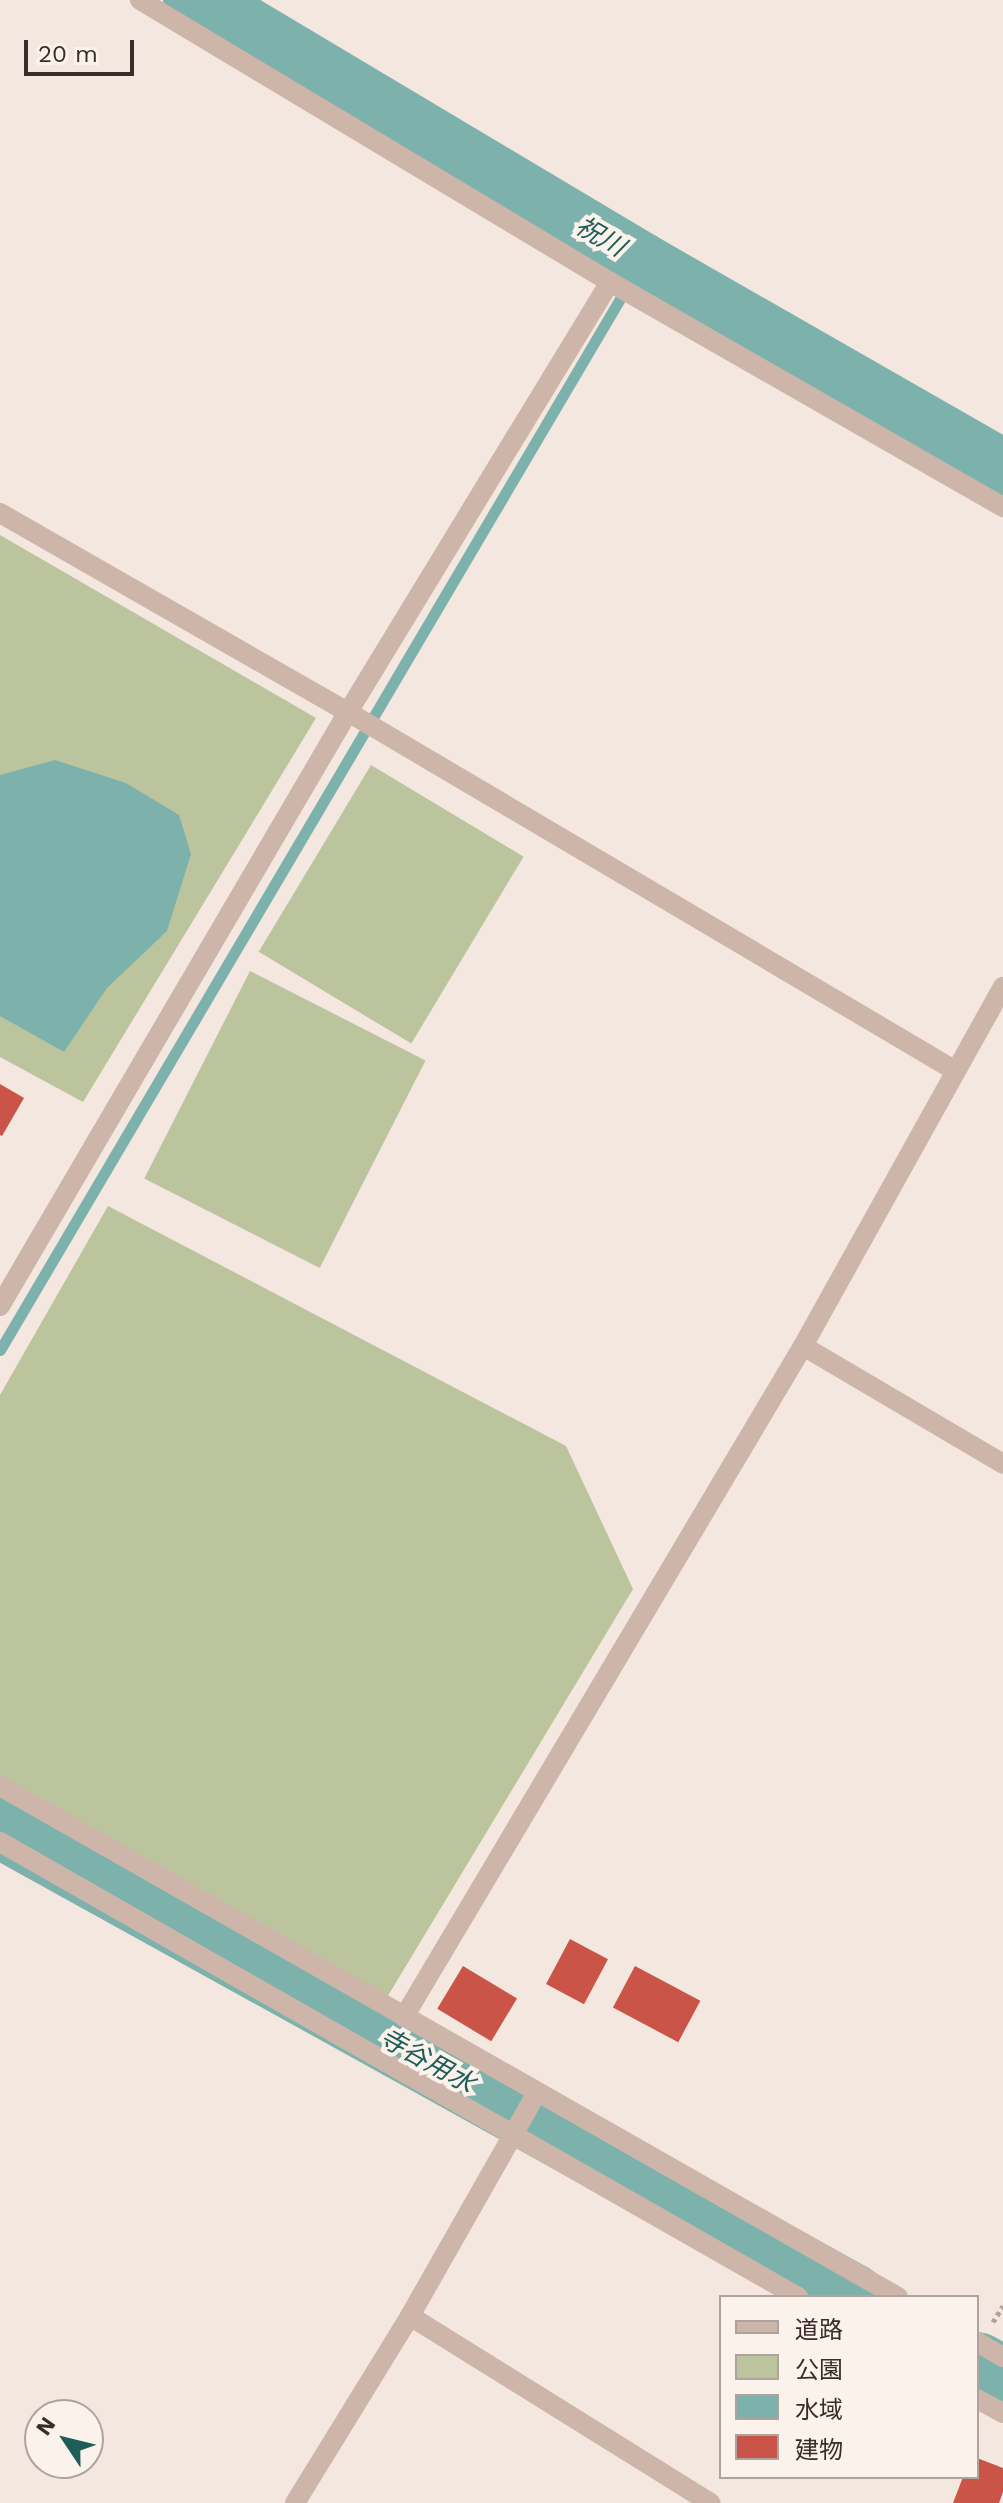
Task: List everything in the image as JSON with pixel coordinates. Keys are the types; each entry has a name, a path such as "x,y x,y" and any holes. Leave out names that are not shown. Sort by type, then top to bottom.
{"street":[{"path":"140,0 610,282 1003,507"},
{"path":"0,1306 348,712 610,282"},
{"path":"0,513 348,712 954,1070"},
{"path":"404,2017 803,1346 954,1070 1003,987"},
{"path":"803,1346 1003,1464"},
{"path":"0,1786 536,2094 894,2295"},
{"path":"0,1842 795,2295"},
{"path":"295,2503 410,2316 536,2094"},
{"path":"410,2316 710,2503"},
{"path":"979,2343 1003,2357"},
{"path":"979,2400 1003,2413"}],"green space":[{"path":"0,535 316,718 83,1102 0,1057"},
{"path":"371,765 524,857 411,1044 259,952"},
{"path":"250,971 426,1060 320,1268 144,1179"},
{"path":"108,1206 566,1446 633,1589 383,2004 0,1786 0,1395"}],"water":[{"path":"55,760 126,783 179,815 191,854 167,931 107,988 64,1052 0,1016 0,775"}],"building":[{"path":"0,1084 24,1098 2,1136 0,1135"},
{"path":"570,1939 608,1959 584,2004 546,1984"},
{"path":"463,1966 517,1998 491,2041 437,2009"},
{"path":"635,1966 700,2001 678,2042 613,2007"},
{"path":"979,2459 1003,2468 1003,2492 999,2503 953,2503 962,2479 979,2479"}],"waterway":[{"name":"祝川","path":"196,0 640,265 1003,473"},
{"path":"0,1350 640,265"},
{"name":"寺谷用水","path":"0,1825 849,2295"},
{"name":"寺谷用水","path":"979,2366 1003,2379"}]}
